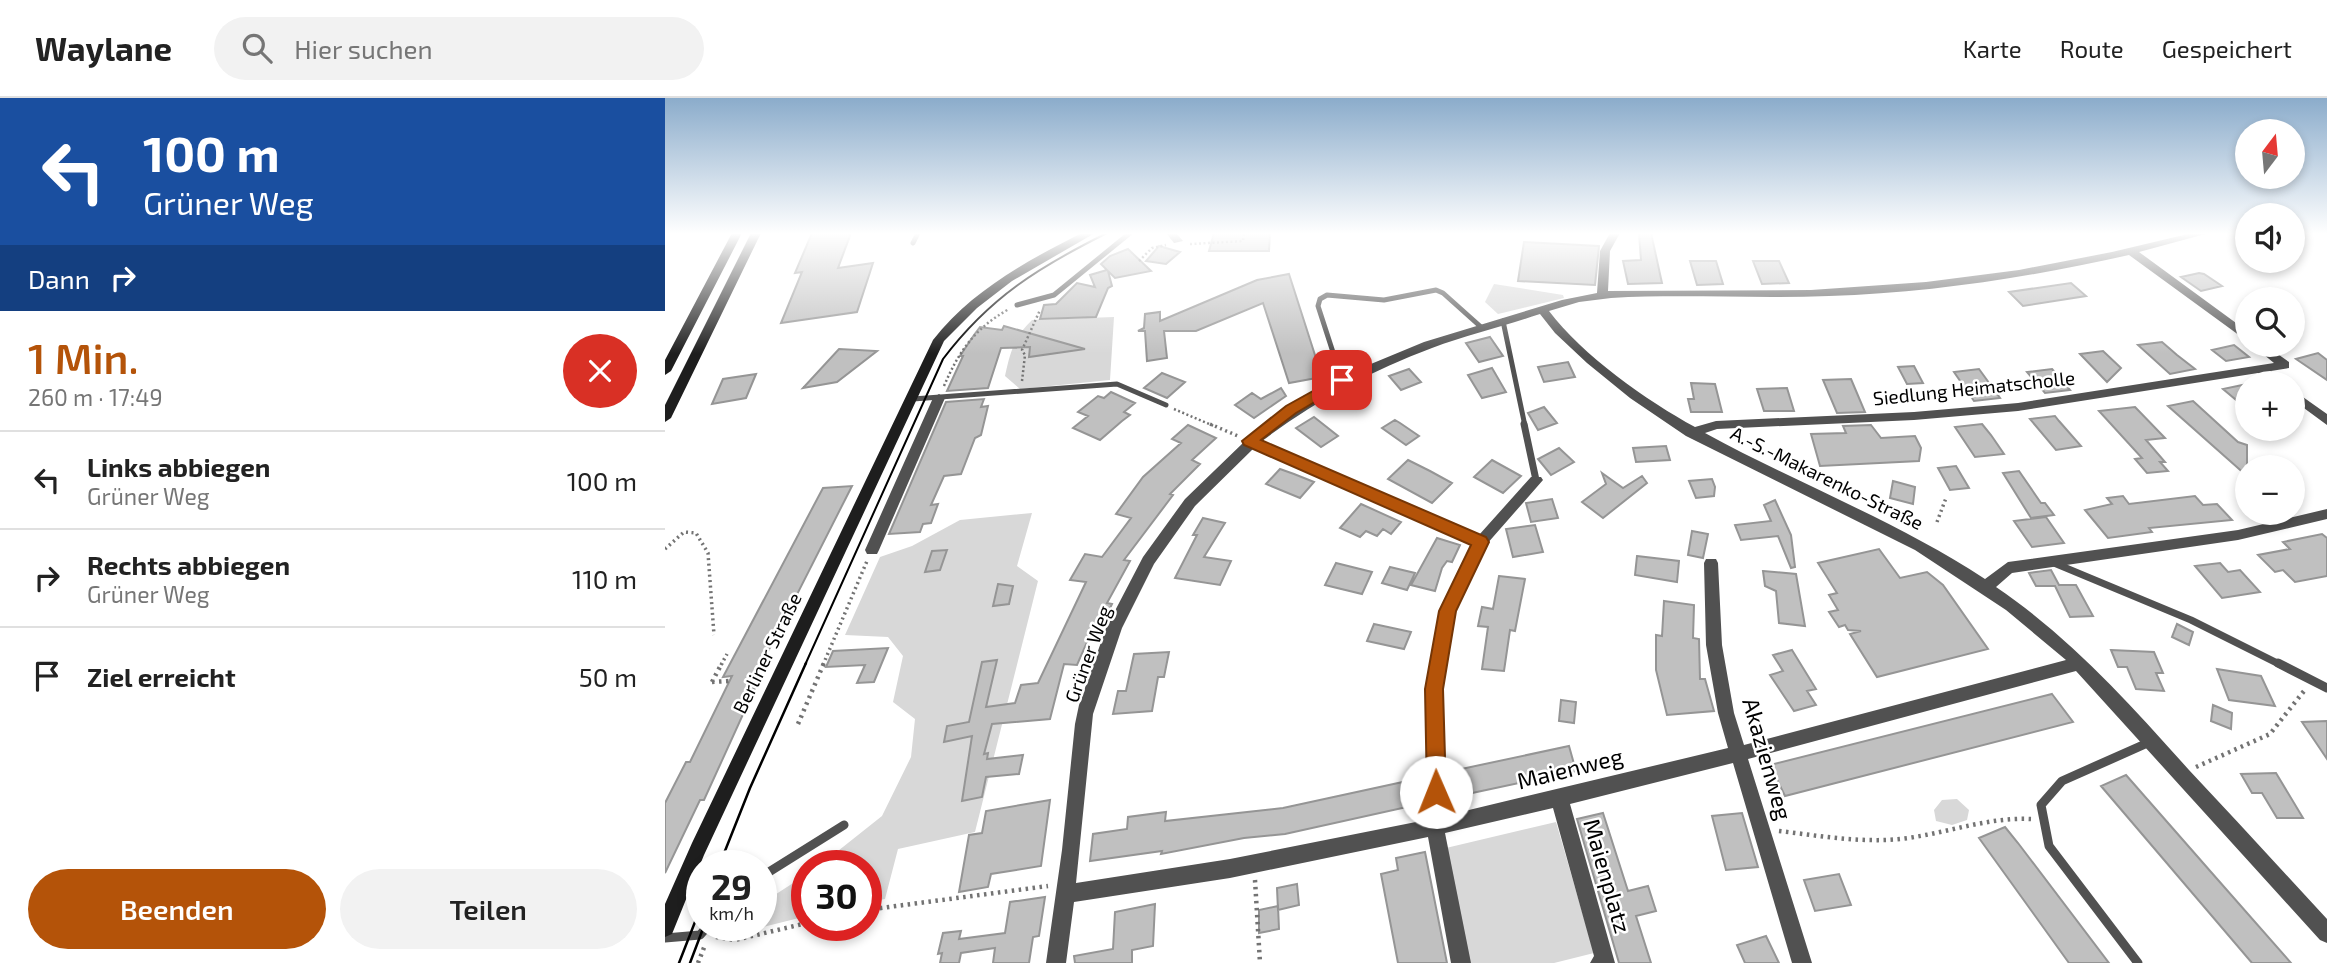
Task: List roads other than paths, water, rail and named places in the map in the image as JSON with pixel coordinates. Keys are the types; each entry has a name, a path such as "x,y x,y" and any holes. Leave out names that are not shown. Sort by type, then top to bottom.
{"street":[{"path":"665,371 716,273"},
{"path":"665,418 736,273"},
{"name":"Berliner Straße","path":"665,928 732,777 939,340 983,295 1012,273"},
{"path":"1602,295 1603,273"},
{"name":"Grüner Weg","path":"1056,963 1058,890 1086,709 1107,645 1140,576 1177,518 1211,475 1249,441 1291,410 1342,380 1481,327 1602,295 1831,293 2015,273"},
{"path":"2161,273 2235,328"},
{"name":"A.-S.-Makarenko-Straße","path":"1543,310 1553,326 1619,385 1691,433 1725,452 1890,529 1985,588 2044,632 2080,663 2327,933"},
{"name":"Siedlung Heimatscholle","path":"1691,433 1716,425 1914,416 2018,407 2285,365 2274,357"},
{"path":"872,550 939,398"},
{"path":"2305,404 2327,421"},
{"path":"1249,441 1481,542"},
{"path":"1461,963 1435,826 1434,689 1447,611 1481,542 1536,480"},
{"path":"1985,588 2008,568 2238,535 2327,514"},
{"name":"Akazienweg","path":"1710,563 1714,645 1726,713 1802,963"},
{"name":"Maienweg","path":"1058,890 1254,864 1435,826 1738,754 2080,663"},
{"name":"Maienplatz","path":"1559,797 1605,962 1600,963"}],"lane":[{"path":"1017,305 1053,295 1080,273"},
{"path":"1342,380 1318,306 1320,299 1327,295 1384,300 1436,290 1443,293 1481,327"},
{"path":"1503,321 1536,480"},
{"path":"913,399 1117,384 1166,405"},
{"path":"2050,561 2191,620 2327,688"},
{"path":"2138,963 2049,846 2041,805 2062,781 2153,741"},
{"path":"777,867 843,825"},
{"path":"665,939 686,937"}],"tram line":[{"path":"805,665 943,359 979,318 1035,273"},
{"path":"725,850 806,663"},
{"path":"679,963 688,941"},
{"path":"690,963 698,941"}]}
